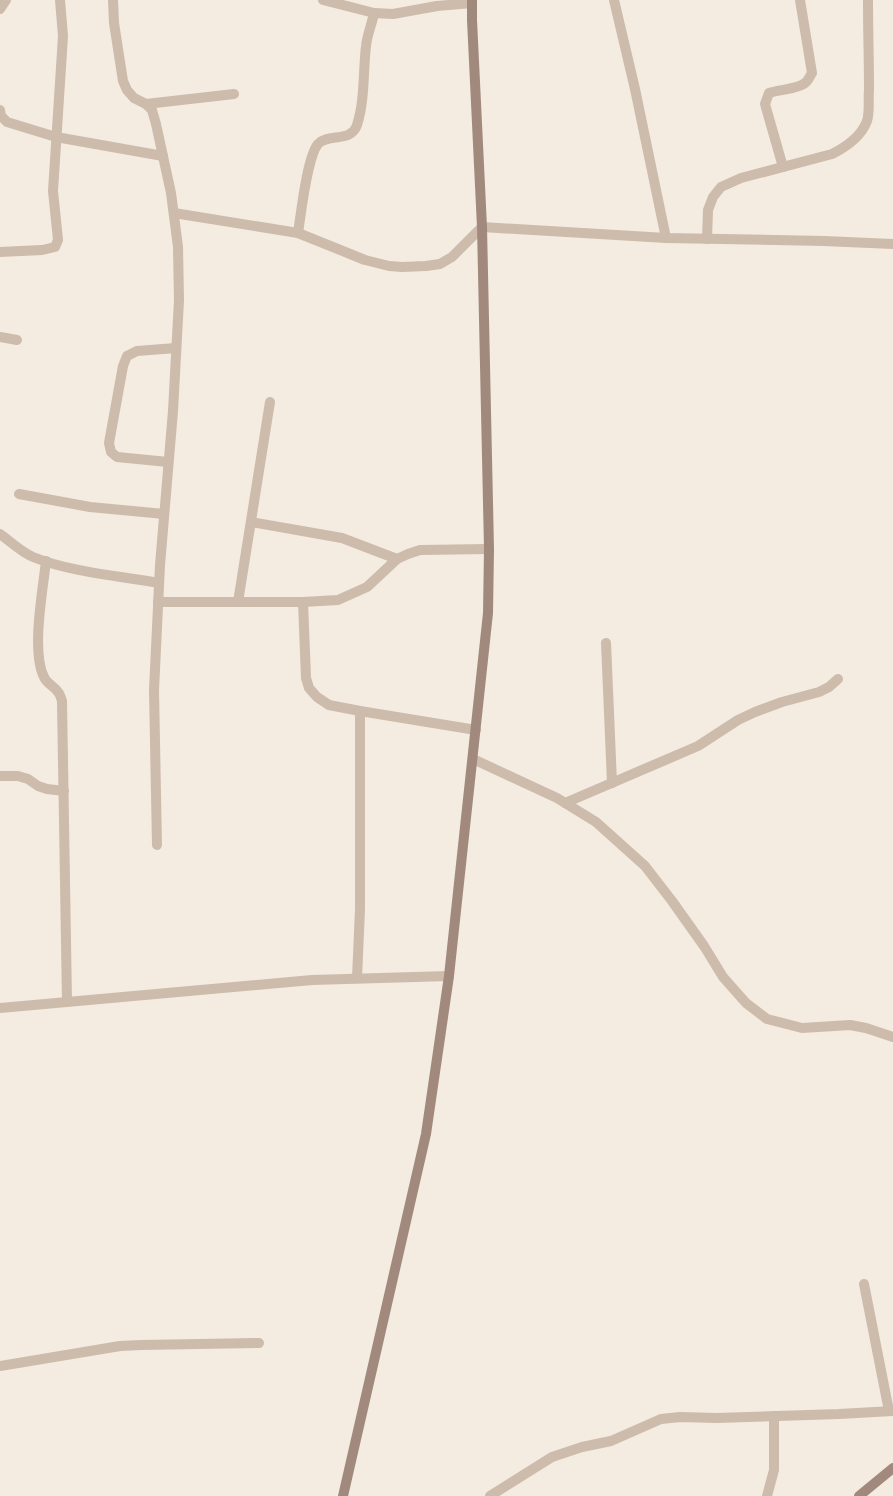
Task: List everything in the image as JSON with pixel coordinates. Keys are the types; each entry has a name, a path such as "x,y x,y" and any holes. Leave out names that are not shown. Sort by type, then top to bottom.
{"street":[{"path":"0,8 6,0"},
{"path":"0,252 42,250 56,247 58,240 53,191 63,36 60,0"},
{"path":"113,0 114,23 123,81 127,90 134,98 146,104 152,110 172,193 178,247 179,300 159,583 154,690 156,845"},
{"path":"323,0 374,13 393,14 437,6 472,2 482,227 488,549 488,613 473,759 449,976 426,1134 343,1496"},
{"path":"614,0 635,89 666,238"},
{"path":"783,167 765,104 769,93 779,89 796,88 806,83 812,73 800,0"},
{"path":"707,239 708,210 713,197 721,187 741,178 832,154 842,149 862,130 867,119 868,109 868,0"},
{"path":"298,233 306,180 313,152 318,144 326,139 348,135 356,127 361,105 366,44 374,13"},
{"path":"146,104 234,94"},
{"path":"0,110 1,116 6,122 56,137 163,156"},
{"path":"174,213 298,233 365,260 389,266 402,267 440,264 452,257 482,227 666,238 824,240 893,244"},
{"path":"0,337 17,340"},
{"path":"168,462 117,457 111,452 109,443 123,366 127,356 137,351 176,348"},
{"path":"238,602 270,402"},
{"path":"19,494 90,507 164,514"},
{"path":"251,522 342,538 397,559"},
{"path":"0,534 31,556 46,561 71,568 159,583"},
{"path":"158,602 303,602 338,600 367,586 397,559 420,550 488,549"},
{"path":"46,561 38,632 39,654 43,676 49,685 58,692 62,701 67,1002"},
{"path":"303,602 306,678 309,688 317,697 329,704 360,711 476,730"},
{"path":"606,643 612,783"},
{"path":"565,803 698,746 738,720 755,712 782,702 819,692 829,687 838,679"},
{"path":"357,978 360,901 360,711"},
{"path":"473,759 565,803 596,822 645,866 677,907 723,976 746,1003 767,1019 802,1028 850,1025 866,1028 893,1037"},
{"path":"0,776 18,776 28,779 38,786 47,789 64,791"},
{"path":"0,1008 312,980 449,976"},
{"path":"490,1496 552,1457 582,1447 611,1441 661,1419 680,1417 717,1418 891,1411 864,1284"},
{"path":"0,1366 127,1346 259,1343"},
{"path":"767,1496 774,1470 774,1416"},
{"path":"859,1496 893,1468"}]}
